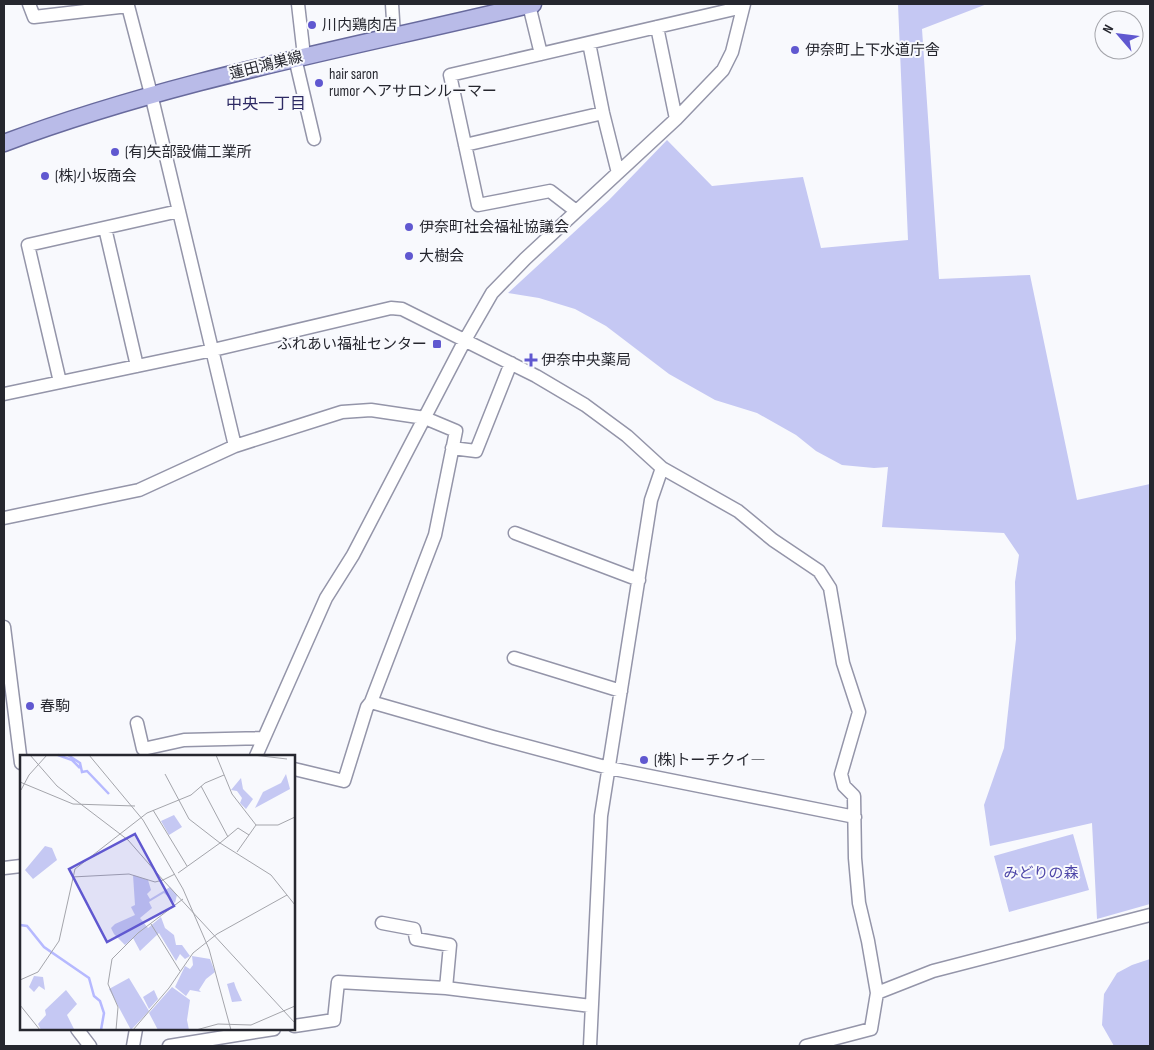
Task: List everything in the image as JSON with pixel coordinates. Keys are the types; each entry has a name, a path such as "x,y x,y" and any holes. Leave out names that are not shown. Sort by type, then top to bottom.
{"main road":[{"name":"蓮田鴻巣線","path":"4,143 151,94 300,57 531,4"}],"street":[{"path":"29,4 34,17 128,6 214,350 236,446"},
{"path":"298,4 300,57 314,139"},
{"path":"392,4 394,36"},
{"path":"531,4 541,54"},
{"path":"256,755 326,598 354,555 464,340 492,293 525,259 676,119 723,70 732,52 744,5 450,75 478,204 550,191 576,211"},
{"path":"657,27 676,119"},
{"path":"589,43 603,113 618,173"},
{"path":"465,145 603,113"},
{"path":"60,382 28,245 179,211"},
{"path":"105,228 137,366"},
{"path":"4,394 214,350 391,308 402,309 536,376 585,406 627,436 662,468 738,511 773,540 819,571 830,588 843,663 859,712 841,774 844,786 854,796 855,858 859,903 868,940 877,993 871,1029 813,1046"},
{"path":"452,448 476,451 511,363"},
{"path":"4,518 139,490 236,446 342,412 371,410 425,418 456,430 435,535 371,702 366,707 344,781 295,769"},
{"path":"590,1046 601,816 651,500 662,468"},
{"path":"515,533 639,580"},
{"path":"4,627 20,755"},
{"path":"514,658 621,691"},
{"path":"371,702 610,768 854,817"},
{"path":"138,723 143,749 184,740 264,738"},
{"path":"4,868 20,866"},
{"path":"877,993 933,971 1150,915"},
{"path":"382,923 414,930 416,939 450,945 446,988"},
{"path":"295,1026 334,1020 338,982 446,988 591,1006"},
{"path":"77,1030 84,1044"},
{"path":"133,1046 136,1030"},
{"path":"169,1046 210,1042 269,1030"}],"green space":[{"path":"898,4 987,4 922,29 939,279 1030,275 1077,500 1150,484 1150,904 1097,919 1092,823 990,846 984,805 1004,748 1016,639 1015,582 1019,555 1004,533 882,527 888,467 874,468 842,465 816,451 796,435 757,413 715,400 669,374 606,326 575,309 539,298 508,293 609,200 667,140 712,186 803,177 821,248 908,240"},
{"name":"みどりの森","path":"1073,834 1089,890 1009,912 994,856"},
{"path":"1150,959 1150,1046 1114,1046 1102,1025 1104,994 1117,973 1132,965"}],"place":[{"name":"川内鶏肉店","path":"312,25"},
{"name":"伊奈町上下水道庁舎","path":"795,50"},
{"name":"hair saron rumor ヘアサロンルーマー","path":"319,83"},
{"name":"(有)矢部設備工業所","path":"115,152"},
{"name":"(株)小坂商会","path":"45,176"},
{"name":"伊奈町社会福祉協議会","path":"409,227"},
{"name":"大樹会","path":"409,256"},
{"name":"ふれあい福祉センター","path":"437,344"},
{"name":"伊奈中央薬局","path":"531,360"},
{"name":"春駒","path":"30,706"},
{"name":"(株)トーチクイ―","path":"644,760"}],"district":[{"name":"中央一丁目","path":"266,103"}]}
